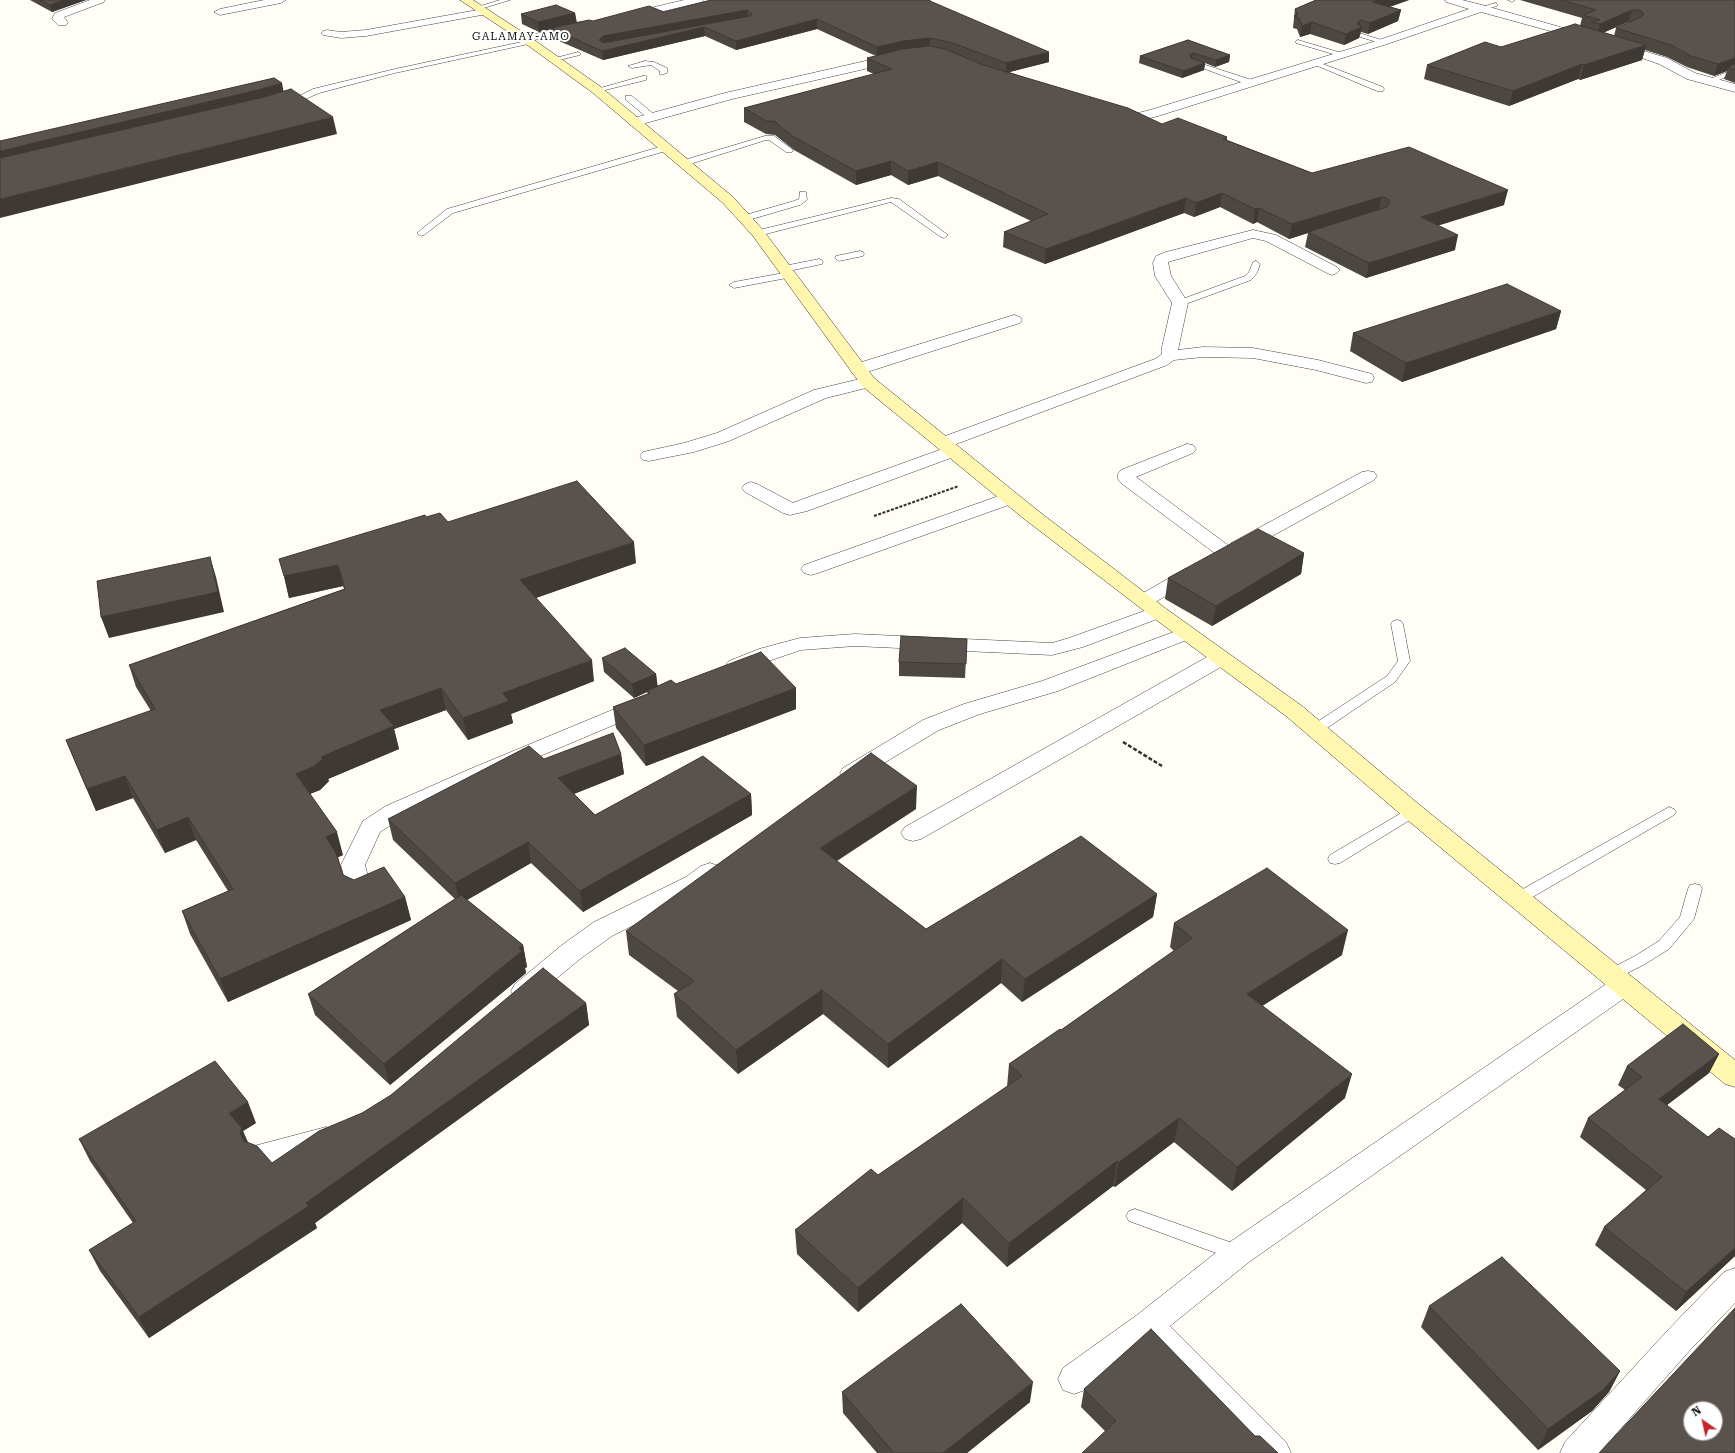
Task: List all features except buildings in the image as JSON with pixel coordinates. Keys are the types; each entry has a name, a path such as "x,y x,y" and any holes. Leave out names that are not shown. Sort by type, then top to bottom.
{"street":[{"path":"62,23 58,19 59,15 100,0"},
{"path":"220,12 281,0"},
{"path":"616,19 698,0"},
{"path":"1450,0 1598,41 1663,61 1690,76 1735,88"},
{"path":"327,33 341,35 366,32 475,6 528,40 597,90 644,119 666,148 728,200 758,233 863,376 1010,498 1150,606 1294,710 1413,812 1735,1076"},
{"path":"1103,109 1125,116 1138,117 1154,113 1343,55 1482,8"},
{"path":"528,40 594,24"},
{"path":"1598,41 1612,34"},
{"path":"644,119 729,96 910,55"},
{"path":"1170,356 1170,347 1180,303 1163,276 1160,264 1161,260 1171,255 1254,234 1271,238 1332,270"},
{"path":"1287,246 1308,239"},
{"path":"649,456 688,448 723,437 863,376 1014,320"},
{"path":"751,488 790,509 800,507 1160,362 1170,356 1203,352 1253,353 1318,365 1366,378"},
{"path":"1187,448 1128,474 1127,479 1227,553"},
{"path":"716,674 766,654 800,644 855,640 1052,649 1076,643 1150,606 1227,553 1368,476"},
{"path":"811,569 1010,498"},
{"path":"834,783 932,725 972,709 1050,686 1187,633"},
{"path":"914,833 1221,658"},
{"path":"360,892 353,865 370,827 394,812 478,774 586,730 658,698"},
{"path":"505,1007 571,952 603,929 695,883 725,860"},
{"path":"1074,1380 1148,1325 1238,1253 1617,980"},
{"path":"264,1154 327,1138 345,1130"},
{"path":"1576,1453 1735,1282"},
{"path":"1148,1325 1274,1453"}],"lane":[{"path":"475,6 507,0"},
{"path":"1482,8 1495,4"},
{"path":"1359,35 1383,42"},
{"path":"278,107 316,91 528,40"},
{"path":"1298,42 1343,55"},
{"path":"555,59 578,54"},
{"path":"632,66 652,63 664,70 663,73"},
{"path":"1193,63 1252,83"},
{"path":"1315,63 1380,89"},
{"path":"1709,81 1735,70"},
{"path":"597,90 643,78"},
{"path":"629,98 644,119"},
{"path":"684,163 765,138 770,138 790,150"},
{"path":"421,233 450,211 474,202 666,148"},
{"path":"745,218 797,203 803,200 803,194"},
{"path":"758,233 891,200 896,201 944,235"},
{"path":"839,258 860,254"},
{"path":"734,285 787,272 819,262"},
{"path":"1180,303 1248,278 1254,273 1256,264"},
{"path":"1316,729 1391,679 1404,661 1397,624"},
{"path":"1335,859 1413,812"},
{"path":"1519,898 1669,812"},
{"path":"1617,980 1640,960 1664,945 1687,919 1695,889"},
{"path":"1135,1216 1238,1253"}],"path":[{"path":"874,516 984,477"},
{"path":"1100,728 1162,766"}],"district":[{"name":"GALAMAY-AMO","path":"521,37"}]}
